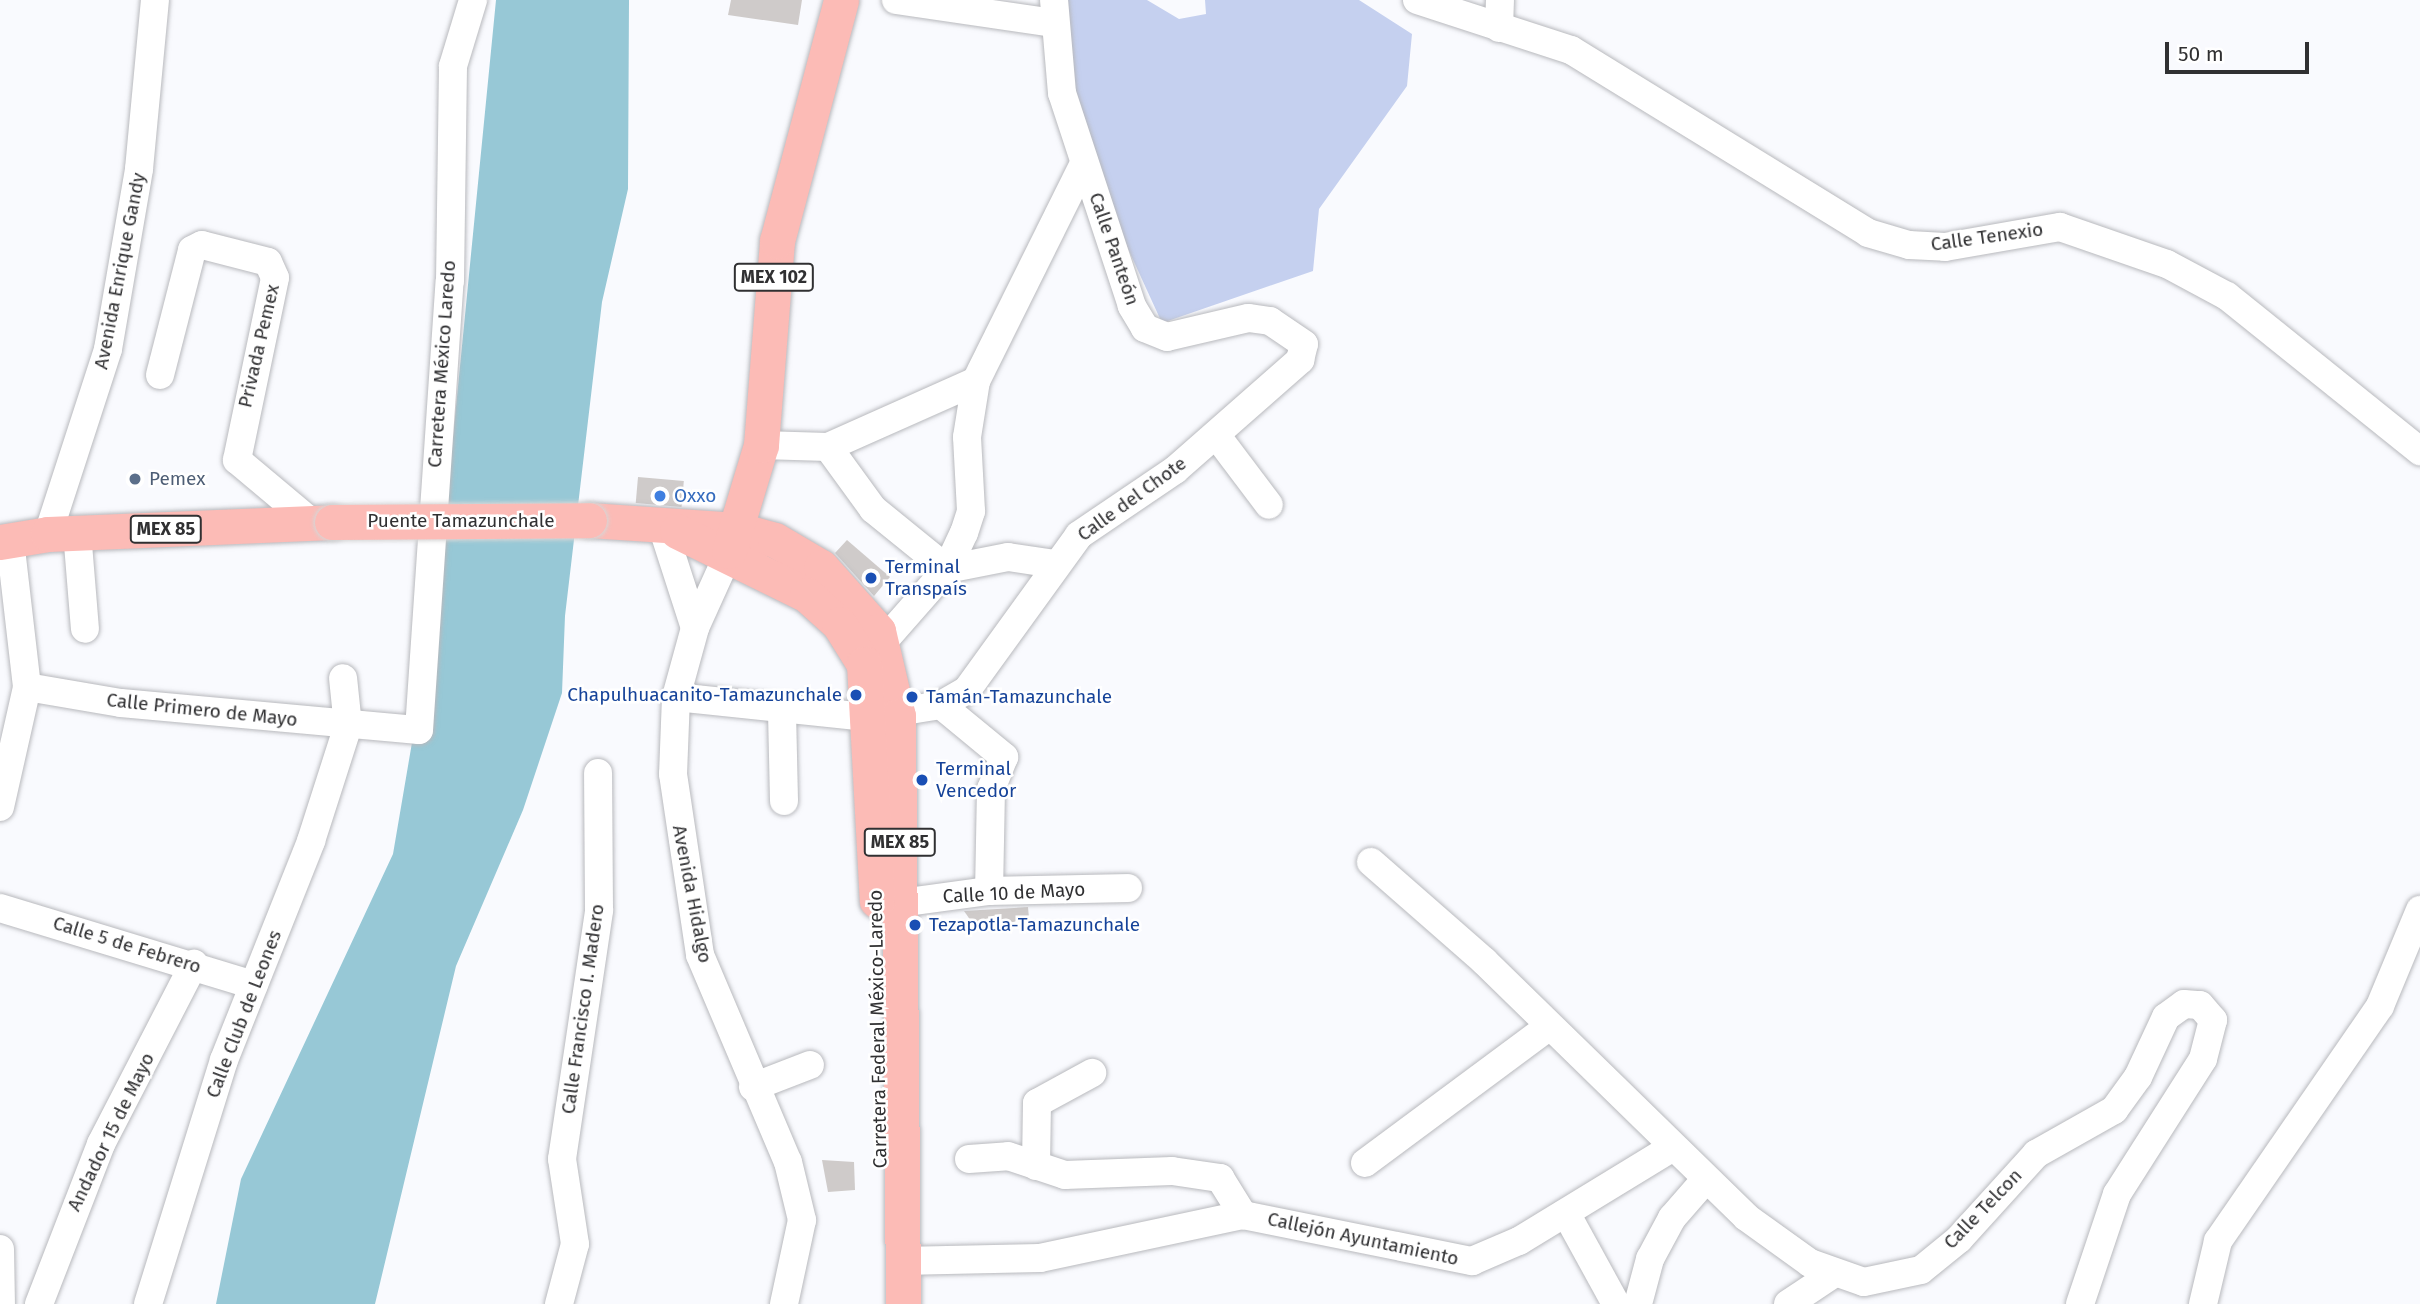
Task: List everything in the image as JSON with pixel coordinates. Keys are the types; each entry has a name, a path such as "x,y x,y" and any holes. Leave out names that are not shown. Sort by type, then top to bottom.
{"main road":[{"name":"MEX 102","path":"732,544 761,445 777,241 841,0"},
{"name":"Puente Tamazunchale","path":"321,522 589,520 665,526"},
{"name":"MEX 85","path":"5,541 63,533 321,522"},
{"name":"Carretera Federal México-Laredo","path":"665,526 732,544 807,595 839,624 864,664 883,717 900,902 880,1304"},
{"name":"Carretera Federal México-Laredo","path":"732,544 775,540 821,567 883,643 888,1159 901,1261 903,1304"}],"street":[{"name":"Avenida Enrique Gandy","path":"63,533 108,349 139,169 155,0"},
{"name":"Carretera México Laredo","path":"419,730 450,281 453,66 472,0"},
{"path":"896,0 1054,12"},
{"name":"Calle Tenexio","path":"1417,0 1500,14 1571,50 1868,233 1909,245 1945,247 2060,227 2167,264 2227,296 2420,451"},
{"name":"Calle Panteón","path":"1054,12 1062,93 1132,306 1145,328 1167,337 1248,318 1270,321 1304,344"},
{"path":"883,643 947,569 971,511 967,437 976,381 1084,163"},
{"name":"Privada Pemex","path":"160,375 192,250 202,245 268,262 275,278 237,460 321,522"},
{"name":"Calle del Chote","path":"676,697 782,712 883,717 941,705 975,680 1023,620 1055,564 1079,535 1139,498 1217,436 1300,360 1304,344"},
{"path":"761,445 828,447 976,381"},
{"path":"1217,436 1269,505"},
{"path":"828,447 873,509 947,569"},
{"path":"665,526 695,628"},
{"path":"63,533 85,629"},
{"path":"0,807 27,687 5,541"},
{"name":"Avenida Hidalgo","path":"732,544 695,628 676,697 673,774 700,955 753,1087 788,1162 802,1220 784,1304"},
{"path":"947,569 1008,557 1055,564"},
{"path":"343,678 348,726"},
{"name":"Calle Primero de Mayo","path":"27,687 348,726 419,730"},
{"path":"941,705 1004,757 990,789 989,891"},
{"path":"782,712 784,801"},
{"name":"Calle Club de Leones","path":"148,1304 254,985 348,726"},
{"name":"Calle Francisco I. Madero","path":"559,1304 575,1244 562,1159 599,910 597,773"},
{"name":"Calle Telcon","path":"1371,862 1484,961 1547,1028 1746,1217 1833,1274 1864,1282 1921,1270 1959,1239 2036,1154 2114,1110 2138,1077 2166,1017 2184,1004 2200,1005 2213,1020 2203,1059 2117,1194 2080,1304"},
{"name":"Calle 10 de Mayo","path":"900,902 989,891 1128,888"},
{"name":"Calle 5 de Febrero","path":"0,908 194,964 254,985"},
{"path":"2203,1304 2218,1241 2379,1006 2420,910"},
{"name":"Andador 15 de Mayo","path":"39,1304 101,1144 194,964"},
{"path":"1365,1163 1547,1028"},
{"path":"753,1087 810,1065"},
{"path":"1036,1166 1037,1103 1092,1073"},
{"name":"Callejón Ayuntamiento","path":"901,1261 1040,1258 1242,1215 1472,1261 1566,1213 1673,1147"},
{"path":"969,1159 1008,1156 1065,1175 1172,1171 1220,1178 1242,1215"},
{"path":"1638,1304 1667,1228 1706,1179"},
{"path":"1566,1213 1616,1304"},
{"path":"0,1248 1,1304"},
{"path":"1788,1304 1833,1274"}],"shaded area":[{"path":"496,0 629,0 628,189 602,302 565,616 562,693 523,810 456,966 375,1304 216,1304 241,1179 393,854 438,590"},
{"path":"1050,0 1147,0 1179,19 1206,14 1205,0 1359,0 1412,34 1407,86 1319,209 1313,271 1162,323 1070,122"}],"building":[{"path":"731,0 802,0 798,25 728,15"},
{"path":"638,477 684,481 682,507 636,503"},
{"path":"847,540 890,577 874,596 835,553"},
{"path":"1028,907 1029,918 978,931 964,911"},
{"path":"822,1160 854,1162 855,1190 828,1192"}],"place":[{"name":"Pemex","path":"135,479"},
{"name":"Oxxo","path":"660,496"},
{"name":"Terminal Transpaís","path":"871,578"},
{"name":"Chapulhuacanito-Tamazunchale","path":"856,695"},
{"name":"Tamán-Tamazunchale","path":"912,697"},
{"name":"Terminal Vencedor","path":"922,780"},
{"name":"Tezapotla-Tamazunchale","path":"915,925"}]}
